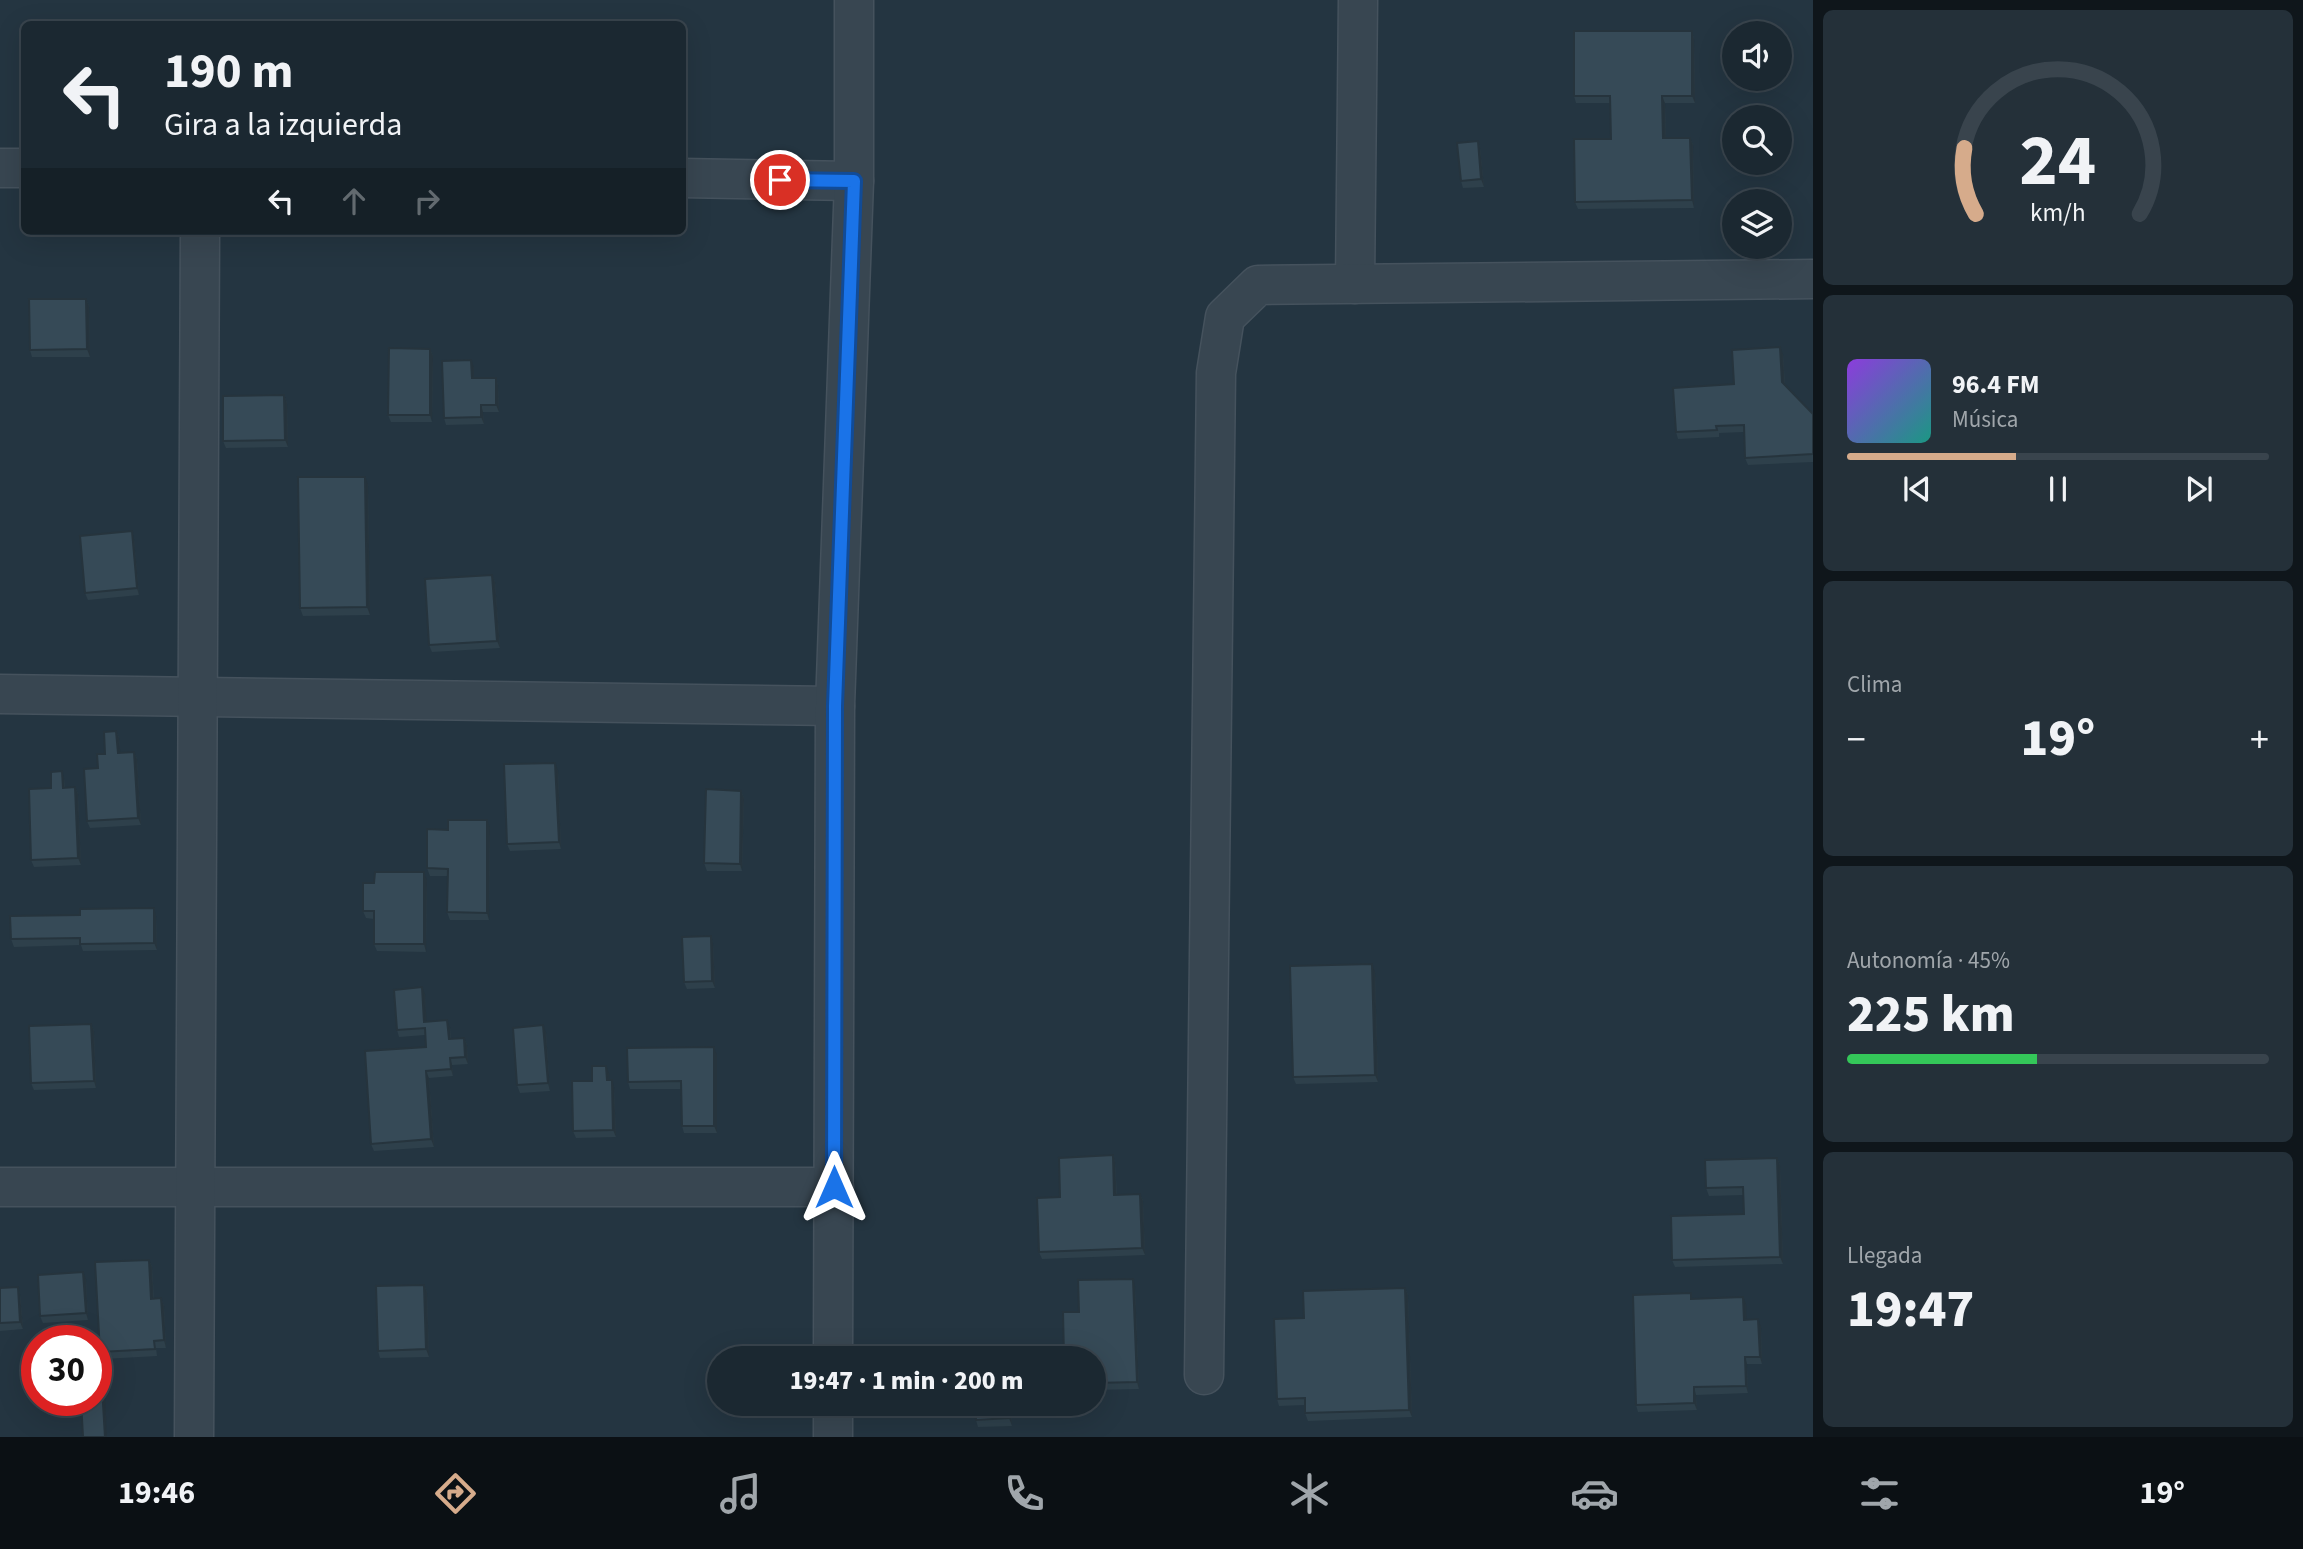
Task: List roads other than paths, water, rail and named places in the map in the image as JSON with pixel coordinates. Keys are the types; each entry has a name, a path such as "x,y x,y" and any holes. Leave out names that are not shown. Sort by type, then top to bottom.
{"street":[{"path":"833,1346 835,706 854,181 854,0"},
{"path":"1355,284 1358,0"},
{"path":"0,168 21,168"},
{"path":"686,178 854,181"},
{"path":"194,1437 200,235"},
{"path":"1204,1375 1216,373 1225,317 1258,285 1813,279"},
{"path":"0,694 835,706"},
{"path":"0,1187 834,1187"},
{"path":"833,1416 833,1437"}]}
